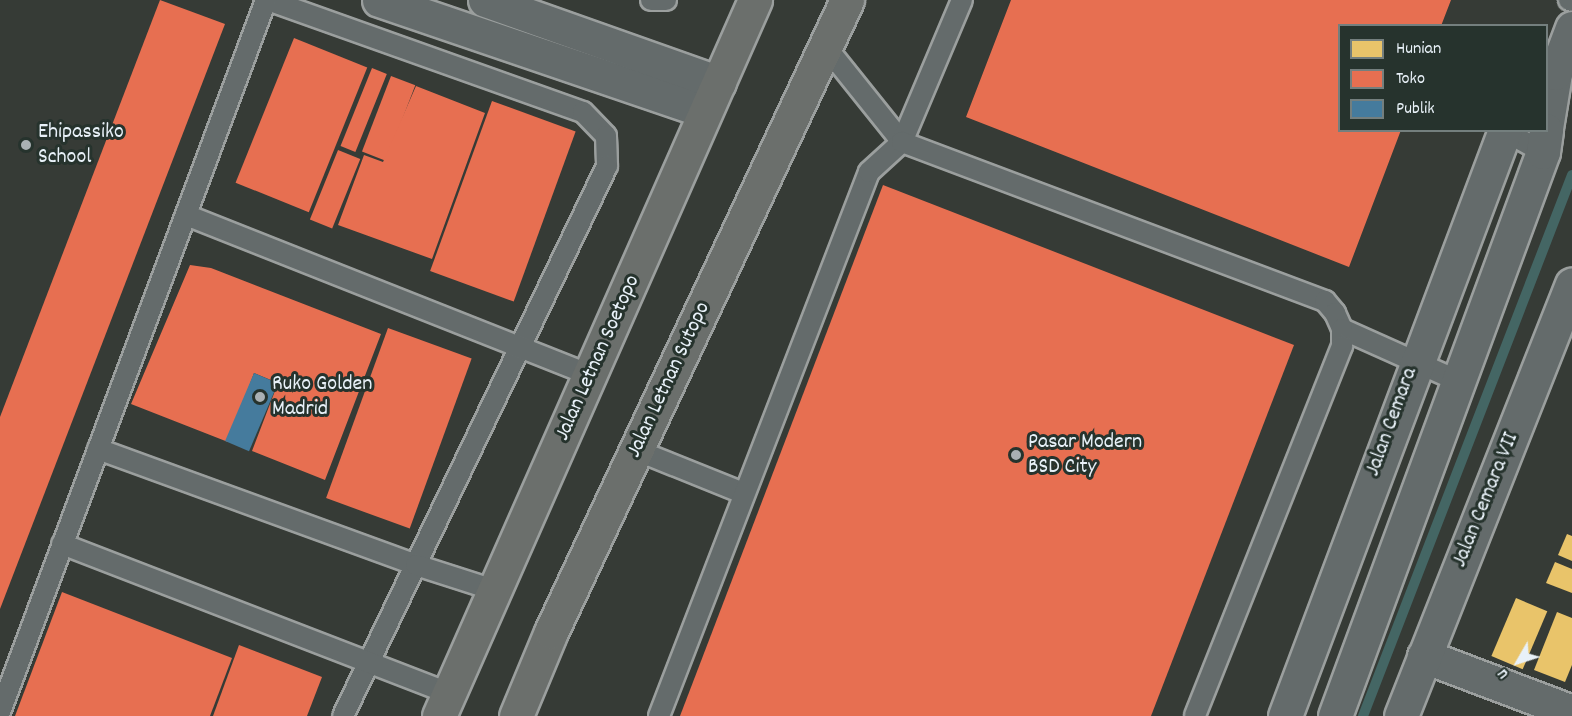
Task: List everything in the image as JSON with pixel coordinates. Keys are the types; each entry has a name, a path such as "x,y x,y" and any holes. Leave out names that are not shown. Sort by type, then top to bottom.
{"main road":[{"name":"Jalan Letnan Soetopo","path":"444,704 755,0"},
{"path":"826,46 847,0"},
{"name":"Jalan Letnan Sutopo","path":"516,716 636,450 826,46"}],"street":[{"path":"379,0 712,97"},
{"path":"485,0 712,97"},
{"path":"1548,108 1551,78 1572,28"},
{"name":"Jalan Cemara","path":"1285,716 1416,359 1504,132"},
{"path":"1335,716 1545,137"},
{"name":"Jalan Cemara VII","path":"1401,716 1572,285"},
{"path":"1424,656 1572,712"}],"lane":[{"path":"0,712 267,0 583,112 606,136 607,166 343,716"},
{"path":"651,0 666,0"},
{"path":"659,716 743,493 869,172 902,142 962,0"},
{"path":"826,46 902,142 1325,301 1342,329 1342,346 1195,716"},
{"path":"1511,132 1545,137"},
{"path":"186,215 521,345 591,375"},
{"path":"1342,329 1416,359 1458,381"},
{"path":"98,449 416,565 494,590"},
{"path":"636,450 743,493"},
{"path":"63,544 368,664 444,704"}],"building: Hunian":[{"path":"1567,534 1572,536 1572,561 1558,555"},
{"path":"1555,562 1572,569 1572,593 1546,583"},
{"path":"1516,598 1547,611 1523,669 1491,656"},
{"path":"1557,612 1572,618 1572,665 1565,682 1534,670"}],"building: Toko":[{"path":"160,0 225,24 0,609 0,417"},
{"path":"1011,0 1451,0 1442,24 1338,24 1338,132 1400,132 1349,267 966,117"},
{"path":"294,38 367,68 309,212 236,183"},
{"path":"372,68 387,74 355,152 341,146"},
{"path":"391,76 415,85 386,161 362,152"},
{"path":"416,86 485,113 432,259 338,225 364,155 383,162"},
{"path":"492,101 576,131 514,302 430,271"},
{"path":"338,150 360,159 332,229 310,220"},
{"name":"Pasar Modern BSD City","path":"883,185 1294,345 1151,716 680,716"},
{"path":"190,265 211,268 381,334 325,480 252,451 278,383 254,373 228,442 131,404"},
{"path":"388,328 472,358 410,529 326,498"},
{"path":"62,592 232,658 210,716 15,716"},
{"path":"239,645 322,677 307,716 213,716"}],"building: Publik":[{"path":"254,373 278,383 249,451 225,441"}],"waterway":[{"path":"1363,716 1572,175"}],"place":[{"name":"Ehipassiko School","path":"26,145"},
{"name":"Ruko Golden Madrid","path":"260,397"},
{"name":"Pasar Modern BSD City","path":"1016,455"}]}
